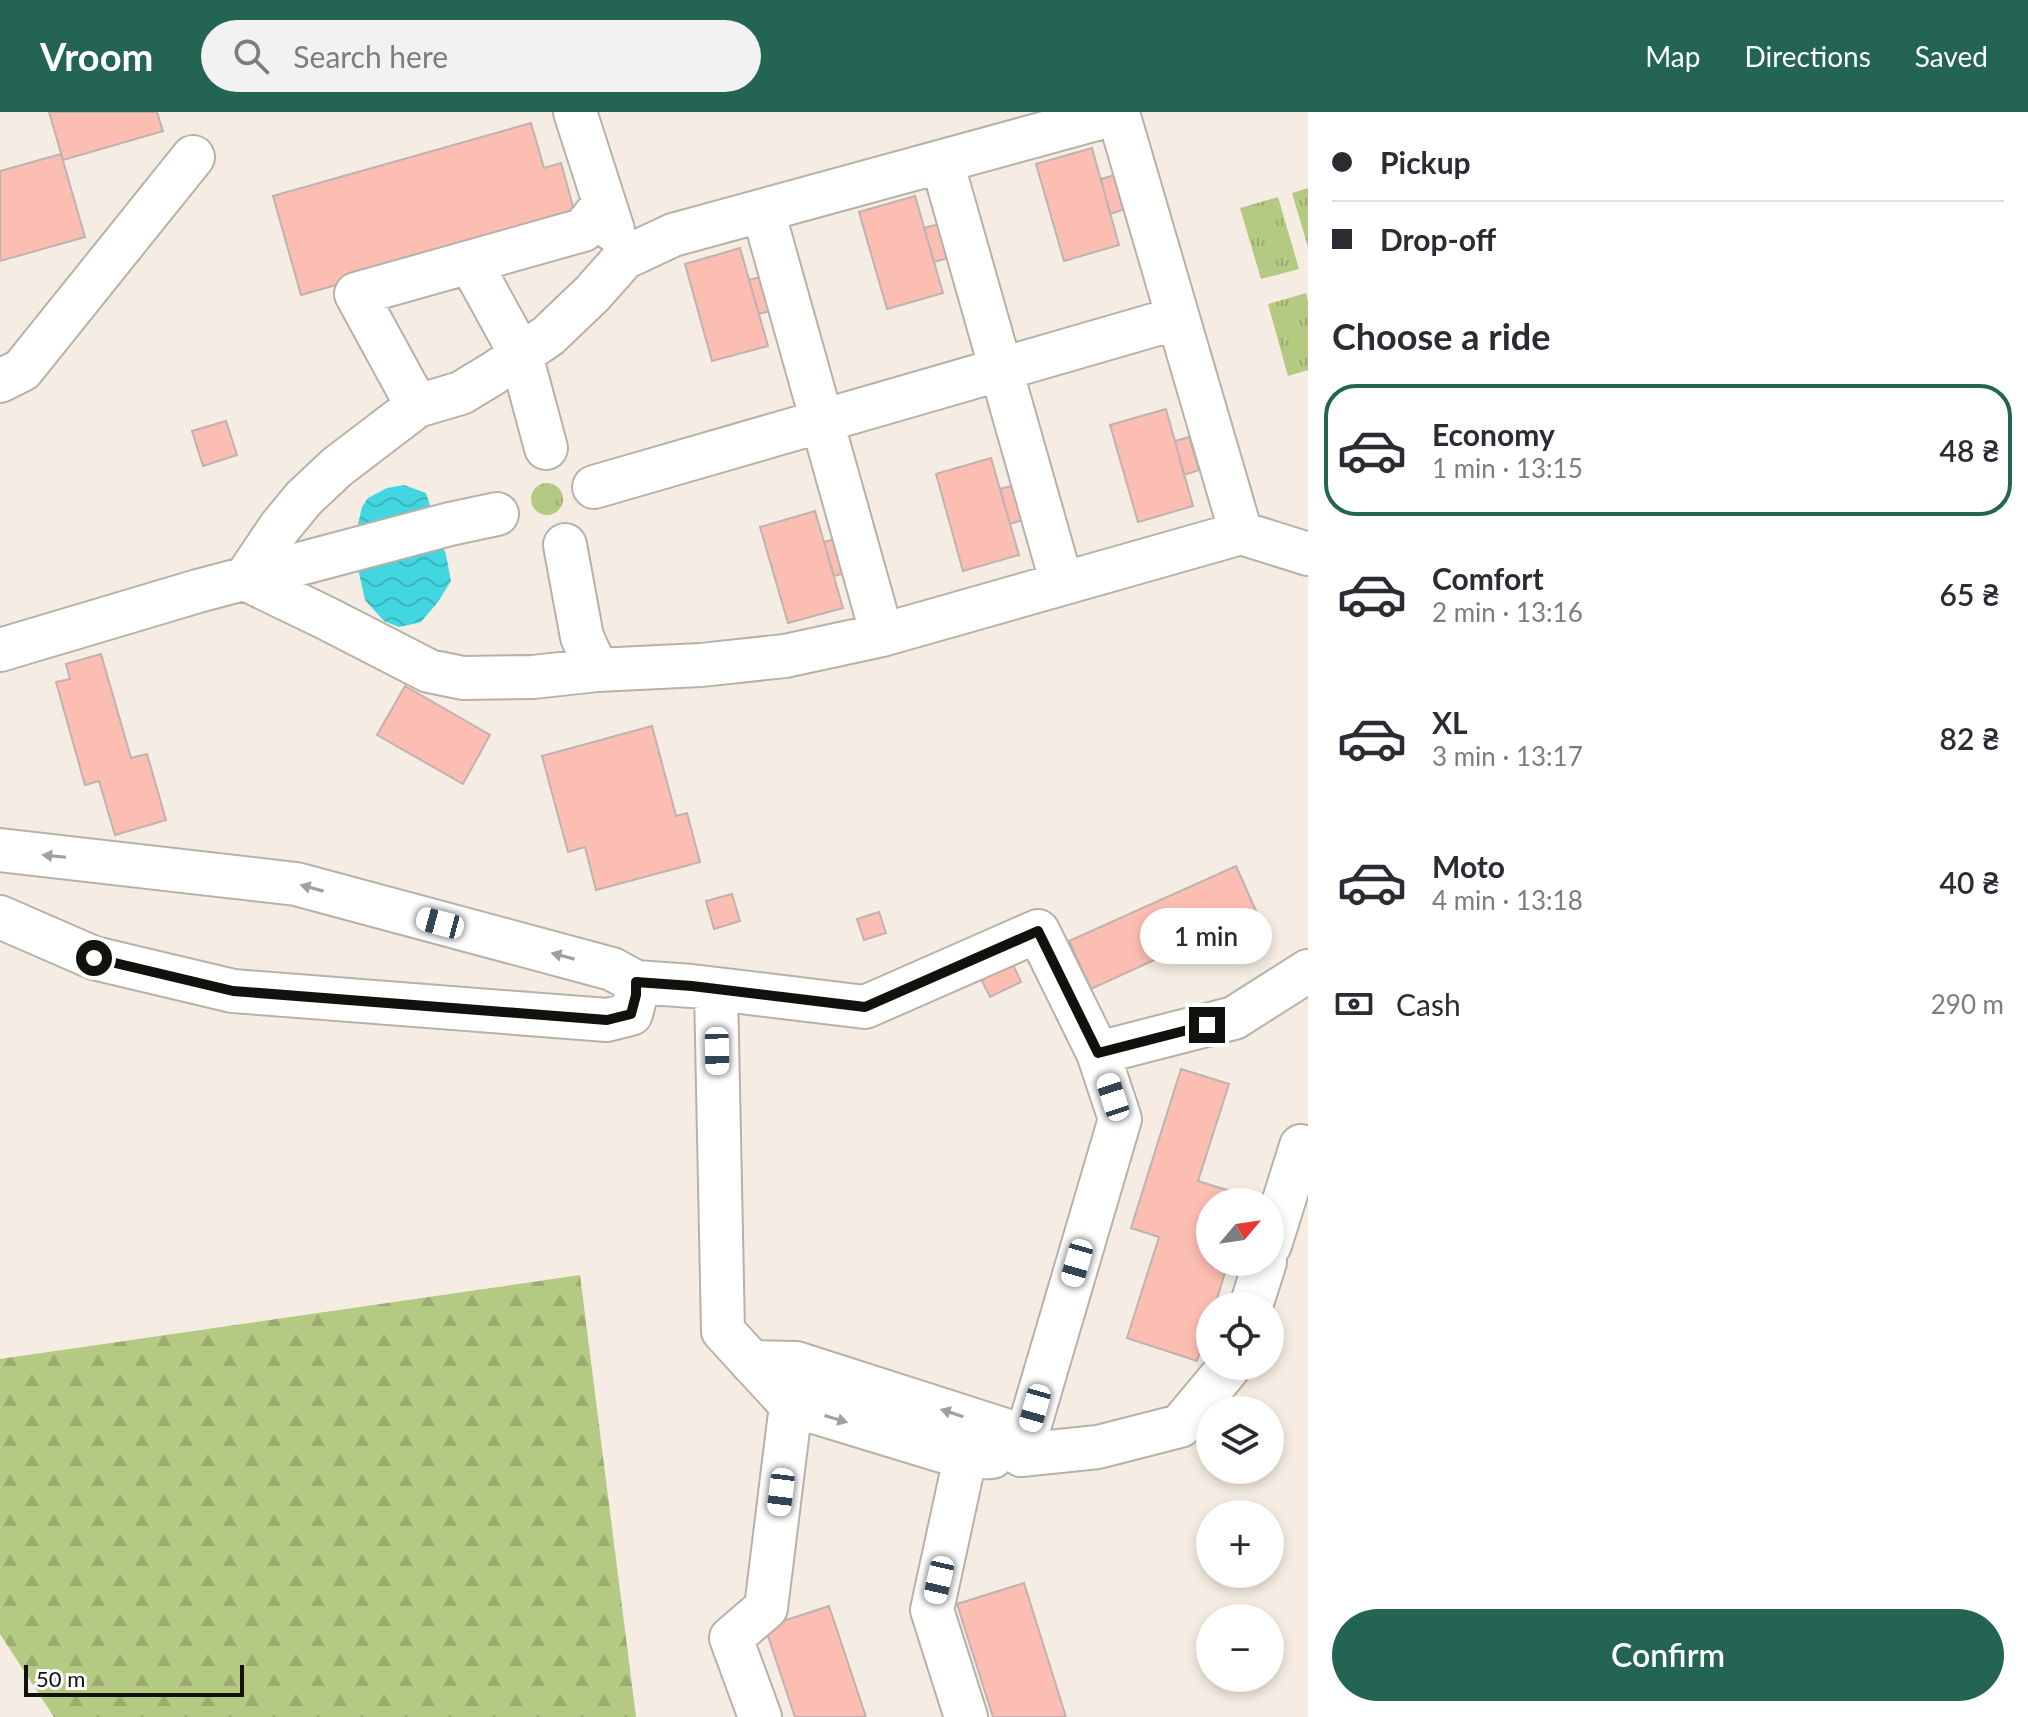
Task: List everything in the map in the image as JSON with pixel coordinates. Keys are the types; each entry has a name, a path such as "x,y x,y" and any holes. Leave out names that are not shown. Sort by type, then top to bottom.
{"street":[{"path":"575,112 624,258"},
{"path":"245,579 280,527 304,498 337,467 417,406 461,393 548,336 624,258 673,235 1118,113 1241,533"},
{"path":"0,381 22,370 193,157"},
{"path":"942,162 1062,584"},
{"path":"417,406 356,294 583,230 604,204"},
{"path":"763,211 882,635"},
{"path":"470,262 521,355 546,448"},
{"path":"594,487 1178,318"},
{"path":"0,650 245,579 497,514"},
{"path":"245,579 429,671 463,678 533,677 785,656 882,635 1241,533 1308,554"},
{"path":"565,545 582,637 597,670"},
{"path":"0,850 296,884 612,969 636,982 865,1007 1038,931 1098,1053 1120,1119 1024,1446"},
{"path":"0,917 94,958 233,991 607,1020 631,1014 636,982"},
{"path":"1098,1053 1234,1018 1308,971"},
{"path":"716,989 723,1331 791,1405 965,1458 1024,1446 1098,1447 1180,1426 1218,1380"},
{"path":"1284,1200 1301,1146"},
{"path":"751,1362 796,1363 1024,1446"},
{"path":"760,1717 731,1638 766,1608 791,1405"},
{"path":"965,1458 932,1610 966,1717"}],"green space":[{"path":"1308,188 1308,247 1292,193"},
{"path":"1278,197 1299,269 1261,279 1240,208"},
{"path":"1306,293 1308,370 1288,376 1268,304"},
{"path":"547,483 558,488 563,499 558,510 547,515 536,510 531,499 536,488"},
{"path":"580,1275 636,1717 54,1717 0,1634 0,1359"}],"water":[{"path":"404,485 426,493 451,581 421,622 399,627 384,621 365,600 356,533 362,507 368,498 387,488"}],"building":[{"path":"49,112 157,112 163,131 63,160"},
{"path":"531,123 544,168 561,163 576,217 301,295 273,196"},
{"path":"1092,148 1119,245 1064,261 1036,164"},
{"path":"61,154 85,237 0,261 0,171"},
{"path":"1115,175 1125,209 1110,214 1101,179"},
{"path":"915,196 943,293 887,309 859,212"},
{"path":"939,224 948,258 934,262 924,228"},
{"path":"740,248 768,346 712,361 685,264"},
{"path":"764,276 773,310 759,314 749,280"},
{"path":"1166,409 1193,506 1138,522 1110,425"},
{"path":"226,421 237,455 203,466 192,431"},
{"path":"1189,437 1199,470 1184,475 1175,441"},
{"path":"991,458 1019,555 963,571 936,474"},
{"path":"1015,485 1025,519 1010,524 1000,489"},
{"path":"815,511 843,608 788,623 760,527"},
{"path":"839,538 849,572 834,576 824,542"},
{"path":"101,654 131,758 147,754 166,820 115,835 99,781 85,785 56,682 70,679 66,664"},
{"path":"405,686 490,735 463,784 377,735"},
{"path":"652,726 676,816 687,813 700,862 596,890 585,847 568,852 542,756"},
{"path":"1236,866 1257,913 1091,989 1069,941"},
{"path":"732,894 740,921 714,929 706,901"},
{"path":"879,912 886,933 864,940 857,919"},
{"path":"1010,958 1021,982 990,997 978,973"},
{"path":"1181,1069 1229,1084 1198,1181 1220,1188 1196,1188 1196,1276 1224,1276 1219,1292 1196,1292 1196,1361 1127,1338 1159,1237 1131,1228"},
{"path":"1024,1583 1066,1717 993,1717 957,1604"},
{"path":"829,1606 866,1717 795,1717 765,1627"}],"route":[{"path":"94,958 233,991 607,1020 631,1014 636,982 865,1007 1038,931 1098,1053 1207,1025"}]}
